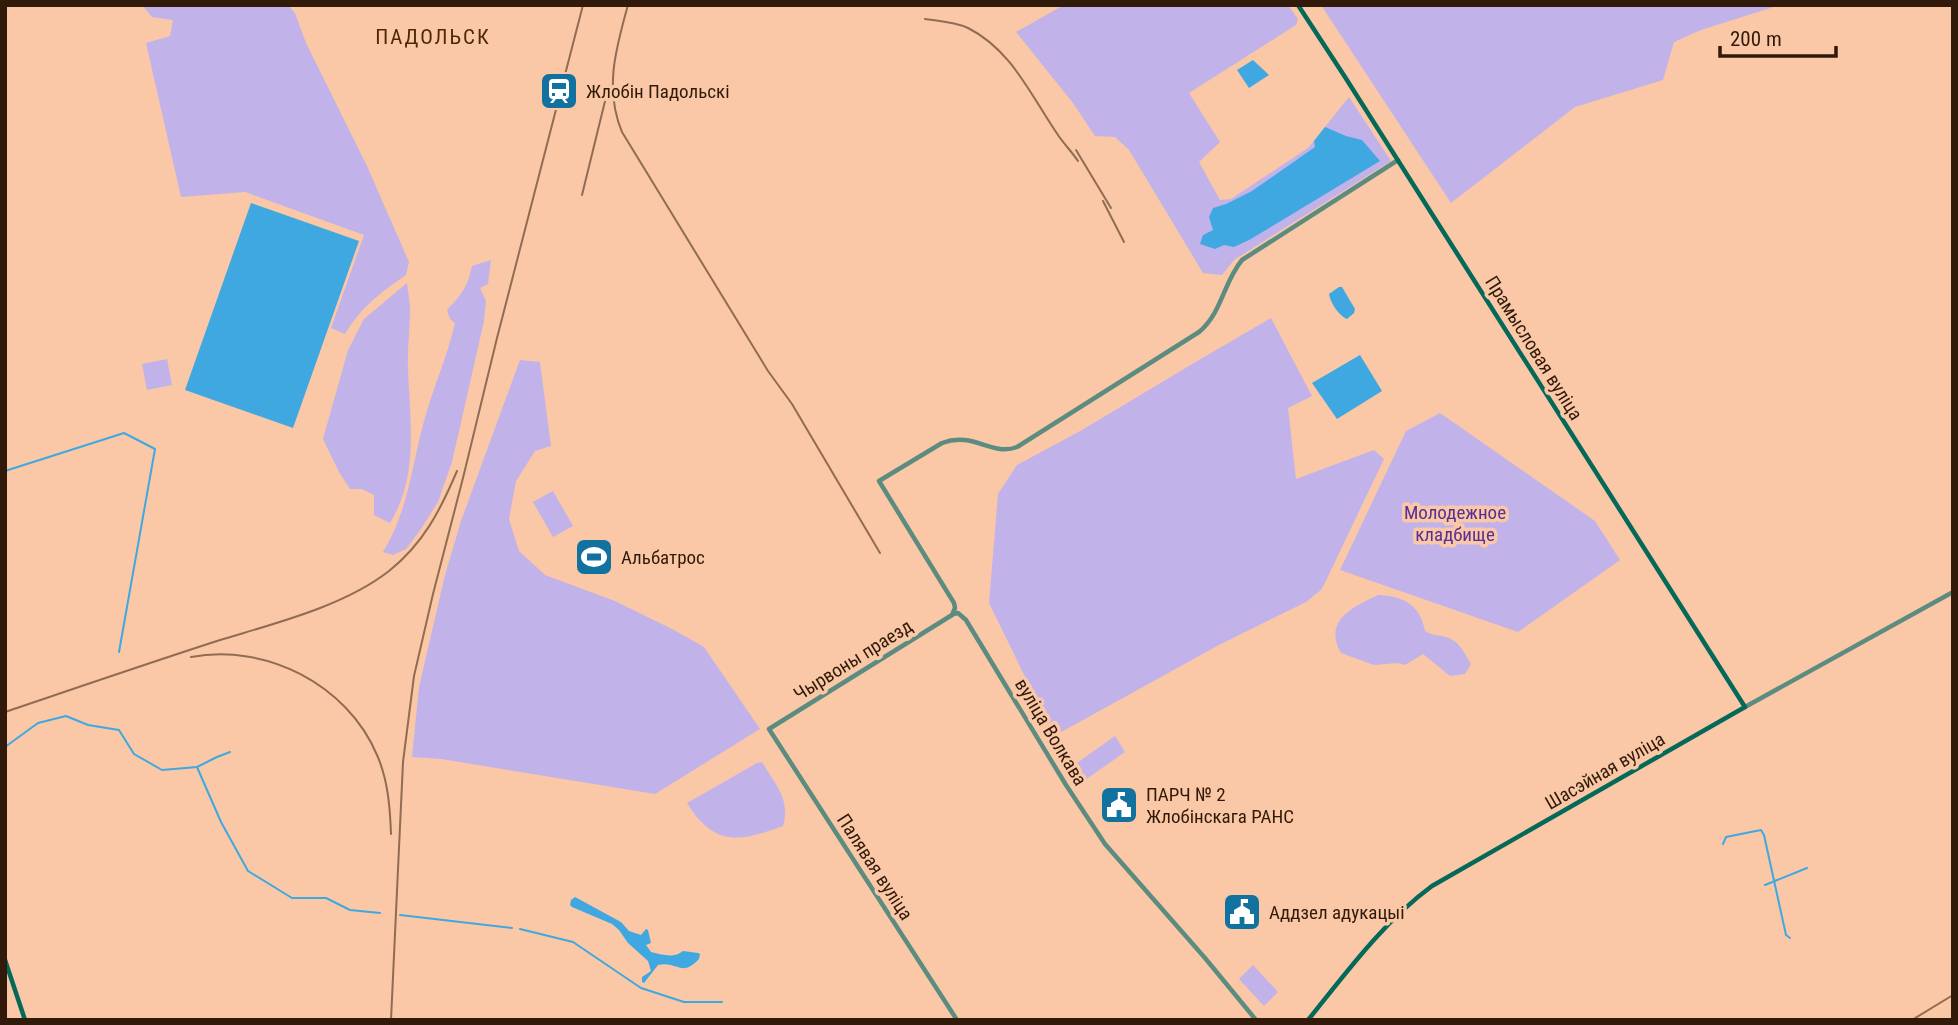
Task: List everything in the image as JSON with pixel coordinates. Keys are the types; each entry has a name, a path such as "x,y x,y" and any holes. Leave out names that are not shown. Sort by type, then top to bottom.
{"main road":[{"name":"Прамысловая вуліца","path":"1298,5 1745,707"},
{"name":"Шасэйная вуліца","path":"1308,1020 1391,922 1432,886 1745,707"},
{"path":"5,960 25,1020"}],"street":[{"path":"952,615 954,603 879,481 951,439 970,439 999,449 1017,447 1199,332 1217,311 1231,275 1242,260 1398,160"},
{"name":"Шасэйная вуліца","path":"1745,707 1953,592"},
{"name":"вуліца Волкава","path":"952,615 958,613 966,620 1105,844 1256,1020"},
{"name":"Чырвоны праезд","path":"769,729 952,615"},
{"name":"Палявая вуліца","path":"769,729 957,1020"}],"green space":[{"path":"142,5 288,5 295,13 306,43 367,166 409,262 406,275 372,301 345,334 331,328 364,235 245,192 181,197 146,43 170,36 173,20 152,17"},
{"path":"1064,5 1288,5 1298,19 1296,25 1189,93 1220,142 1199,162 1220,200 1231,199 1308,148 1349,97 1391,161 1234,260 1222,275 1203,273 1129,150 1115,137 1095,136 1073,103 1016,32"},
{"path":"1321,5 1780,5 1701,30 1674,42 1663,80 1575,107 1451,203"},
{"path":"491,260 488,284 480,288 486,301 484,321 452,462 438,502 406,549 393,555 383,552 403,506 427,412 452,336 455,323 450,319 447,310 463,290 472,266"},
{"path":"407,283 410,310 408,362 411,448 405,487 390,523 374,515 374,495 362,489 350,489 323,439 348,350 364,319"},
{"path":"1271,318 1312,396 1288,408 1296,479 1374,450 1384,459 1322,589 1306,602 1219,645 1054,736 989,603 998,494 1017,465 1082,430"},
{"path":"167,359 172,385 147,390 142,364"},
{"path":"520,360 540,362 551,446 535,451 516,481 509,519 519,551 545,575 615,601 704,647 760,729 655,794 441,759 412,757 419,687 445,575 461,521"},
{"name":"Молодежное кладбище","path":"1440,413 1595,521 1620,560 1518,632 1340,570 1406,431"},
{"path":"553,491 573,526 553,537 533,502"},
{"path":"1378,595 1403,600 1415,608 1425,631 1457,643 1471,664 1465,674 1450,676 1423,654 1405,665 1374,665 1341,653 1336,642 1338,623 1359,604"},
{"path":"1115,736 1125,752 1085,780 1074,765"},
{"path":"762,762 783,800 783,826 754,835 729,837 707,827 687,803 757,763"},
{"path":"1253,965 1278,992 1264,1006 1239,979"}],"water":[{"path":"1253,60 1269,75 1249,88 1237,70"},
{"path":"1325,127 1362,140 1380,161 1234,247 1224,245 1215,249 1200,244 1203,235 1213,230 1209,217 1213,208 1252,191 1315,147 1314,141"},
{"path":"251,203 359,241 293,428 185,390"},
{"path":"1342,287 1355,309 1347,319 1338,312 1329,294"},
{"path":"1360,355 1382,391 1337,419 1312,383"},
{"path":"575,897 621,922 629,931 641,935 648,930 651,943 646,945 651,952 663,955 683,951 698,953 699,959 693,965 683,968 658,965 644,983 642,982 642,977 651,971 648,961 612,924 572,907 571,900"}],"waterway":[{"path":"5,471 124,433 155,449 119,652"},
{"path":"5,747 38,723 66,716 88,725 119,730 134,754 162,770 197,767 230,752"},
{"path":"197,767 221,822 248,871 292,898 326,898 350,910 380,913"},
{"path":"1723,844 1726,837 1761,830 1786,935 1790,938"},
{"path":"1765,885 1807,868"},
{"path":"400,915 512,928"},
{"path":"520,929 573,942 641,988 684,1002 722,1002"}],"railway":[{"path":"391,1020 403,762 414,676 583,5"},
{"path":"628,5 619,37 613,84 622,132 768,371 792,404 880,553"},
{"path":"925,19 968,28 997,49 1009,61 1078,161"},
{"path":"582,195 607,93"},
{"path":"1076,150 1111,208"},
{"path":"1103,201 1124,242"},
{"path":"5,712 306,613 371,584 412,550 437,513 457,471"},
{"path":"191,657 219,654 247,656 274,663 300,674 324,689 346,708 363,730 381,764 388,794 391,834"},
{"path":"1912,1020 1953,995"}],"place":[{"name":"Жлобін Падольскі","path":"559,91"},
{"name":"Альбатрос","path":"594,557"},
{"name":"ПАРЧ № 2 Жлобінскага РАНС","path":"1119,805"},
{"name":"Аддзел адукацыі","path":"1242,912"}],"district":[{"name":"ПАДОЛЬСК","path":"433,37"}]}
